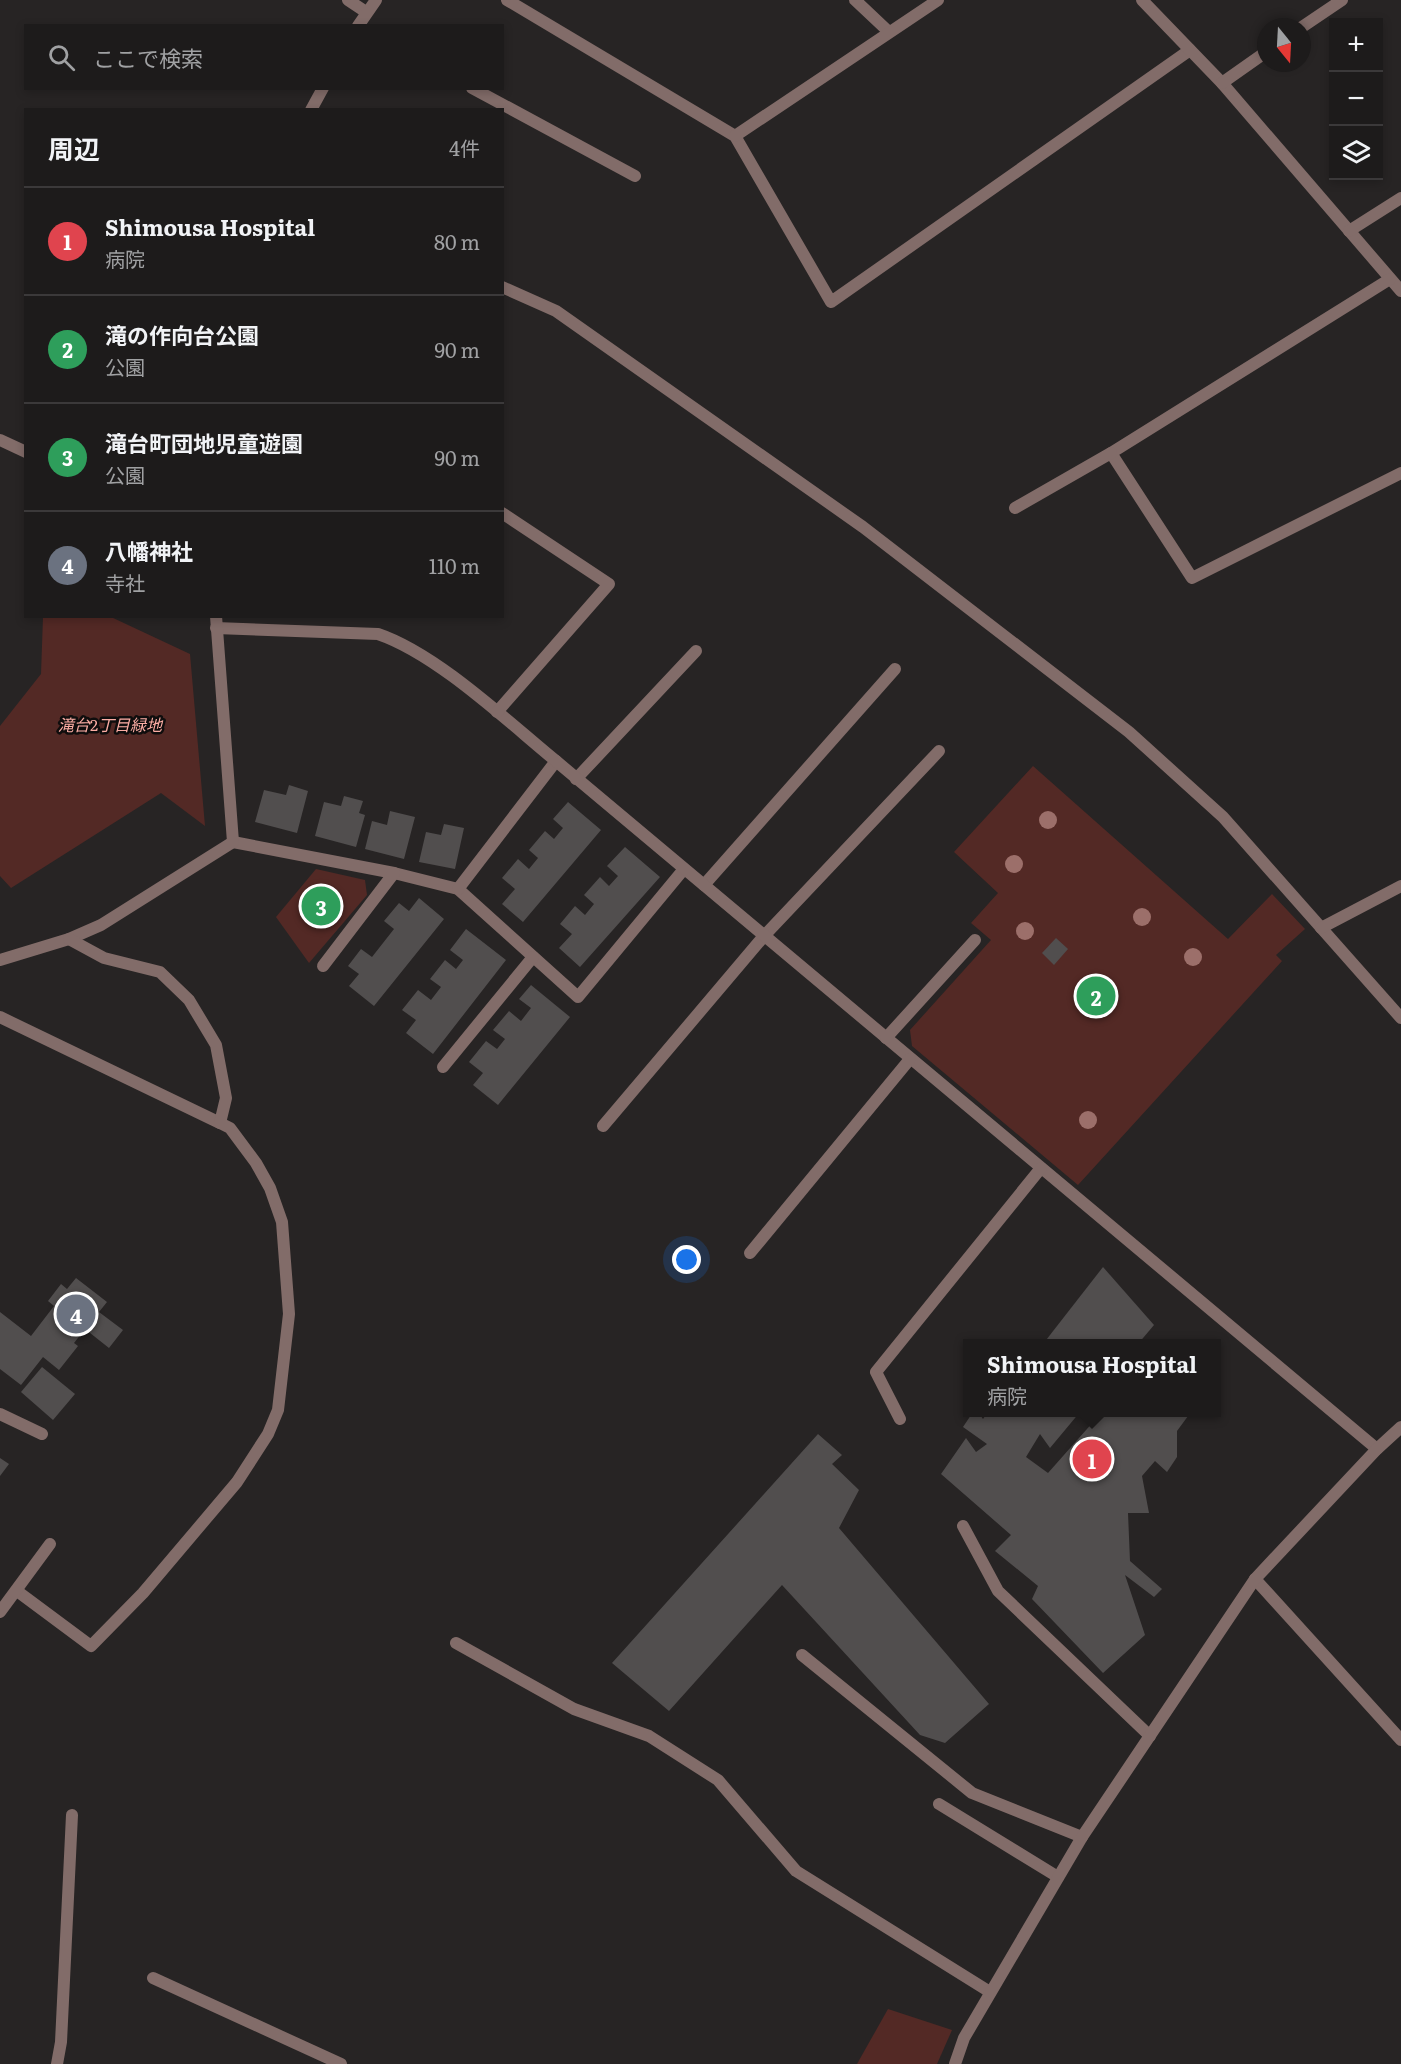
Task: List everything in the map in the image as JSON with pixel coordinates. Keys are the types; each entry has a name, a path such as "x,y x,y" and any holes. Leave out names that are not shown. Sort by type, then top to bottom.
{"street":[{"path":"348,0 366,12"},
{"path":"359,24 376,0"},
{"path":"507,0 735,136 831,302 1190,50"},
{"path":"855,0 889,32"},
{"path":"735,136 938,0"},
{"path":"1142,0 1222,83 1401,291"},
{"path":"1311,21 1342,0"},
{"path":"1222,83 1257,58"},
{"path":"312,108 322,90"},
{"path":"476,90 636,176"},
{"path":"1349,231 1401,198"},
{"path":"1015,508 1111,453 1390,279"},
{"path":"504,288 556,311 863,527 1129,732 1223,817 1401,1018"},
{"path":"0,440 24,451"},
{"path":"1111,453 1192,578 1401,473"},
{"path":"497,712 609,584 504,514"},
{"path":"233,842 216,622 378,634 396,640 434,664 497,712 1377,1449"},
{"path":"576,779 696,651"},
{"path":"704,885 896,669"},
{"path":"603,1126 764,936 939,751"},
{"path":"458,889 556,761"},
{"path":"0,960 69,939 101,924 233,842 394,873 458,889 579,998 684,869"},
{"path":"323,966 394,873"},
{"path":"1321,928 1401,886"},
{"path":"69,939 104,958 160,972 189,1000 216,1045 226,1098 220,1123"},
{"path":"886,1038 975,940"},
{"path":"443,1067 533,957"},
{"path":"0,1017 230,1128 256,1163 270,1188 282,1222 289,1314 278,1410 268,1434 237,1482 143,1593 91,1646 17,1592"},
{"path":"750,1253 910,1059"},
{"path":"900,1419 876,1372 1041,1168"},
{"path":"0,1414 42,1434"},
{"path":"955,2064 964,2038 1058,1877 1255,1579 1377,1449 1398,1433"},
{"path":"963,1526 998,1591 1150,1736"},
{"path":"0,1612 17,1592 50,1544"},
{"path":"1255,1579 1401,1740"},
{"path":"456,1643 574,1709 649,1736 718,1780 796,1871 990,1992"},
{"path":"802,1654 972,1793 1083,1837"},
{"path":"939,1804 1058,1877"},
{"path":"57,2064 61,2042 72,1815"},
{"path":"153,1978 341,2064"}],"green space":[{"name":"滝台2丁目緑地","path":"43,618 113,618 190,654 205,826 161,793 11,888 0,876 0,726 41,674"},
{"path":"1033,766 1228,939 1272,894 1305,929 1276,955 1282,961 1078,1185 912,1046 910,1030 991,940 971,923 998,893 954,852"},
{"path":"316,869 365,880 367,895 309,963 276,917"},
{"path":"888,2009 952,2030 937,2064 857,2064"}],"building":[{"path":"289,785 308,791 297,833 255,822 264,790 286,795"},
{"path":"344,796 363,801 359,813 365,815 356,847 315,836 324,802 341,806"},
{"path":"568,802 601,830 523,922 502,904 515,889 502,878 518,859 529,869 538,858 529,850 545,831 554,839 563,828 553,819"},
{"path":"390,811 415,817 404,859 365,849 372,821 387,825"},
{"path":"444,824 464,828 455,869 419,862 426,832 441,835"},
{"path":"625,847 660,877 580,967 559,948 572,934 560,924 575,906 585,915 594,904 584,895 600,877 609,886 618,876 607,866"},
{"path":"419,898 444,919 374,1006 349,986 359,974 348,966 361,949 372,957 394,929 384,921 399,903 409,911"},
{"path":"466,929 506,960 433,1054 406,1033 416,1020 402,1010 418,990 431,1000 441,987 430,979 445,960 456,969 463,960 450,950"},
{"path":"1056,938 1068,949 1054,965 1042,953"},
{"path":"531,985 570,1017 498,1105 473,1085 483,1073 469,1062 486,1041 497,1049 505,1039 493,1030 509,1011 521,1021 531,1008 519,999"},
{"path":"1103,1267 1154,1325 1142,1339 1047,1339"},
{"path":"76,1278 107,1302 99,1312 123,1330 109,1348 85,1329 74,1343 78,1346 59,1370 43,1357 21,1385 0,1369 0,1312 31,1336 54,1306 48,1301 61,1284 67,1289"},
{"path":"42,1367 75,1394 53,1420 21,1392"},
{"path":"970,1417 983,1419 984,1417 1076,1417 1050,1448 1040,1434 1026,1457 1048,1473 1098,1417 1187,1417 1177,1431 1177,1457 1167,1472 1155,1461 1142,1476 1149,1513 1128,1513 1130,1561 1162,1589 1154,1597 1125,1575 1145,1635 1103,1673 1032,1599 1038,1586 995,1551 1011,1535 941,1474 966,1438 976,1452 987,1444 963,1427"},
{"path":"818,1434 842,1455 832,1464 859,1490 839,1528 989,1704 945,1743 920,1735 782,1585 669,1711 612,1663"},
{"path":"0,1458 9,1464 0,1476"}],"place":[{"name":"滝台町団地児童遊園","path":"321,906"},
{"name":"滝の作向台公園","path":"1096,996"},
{"name":"八幡神社","path":"76,1314"},
{"name":"Shimousa Hospital","path":"1092,1459"}]}
